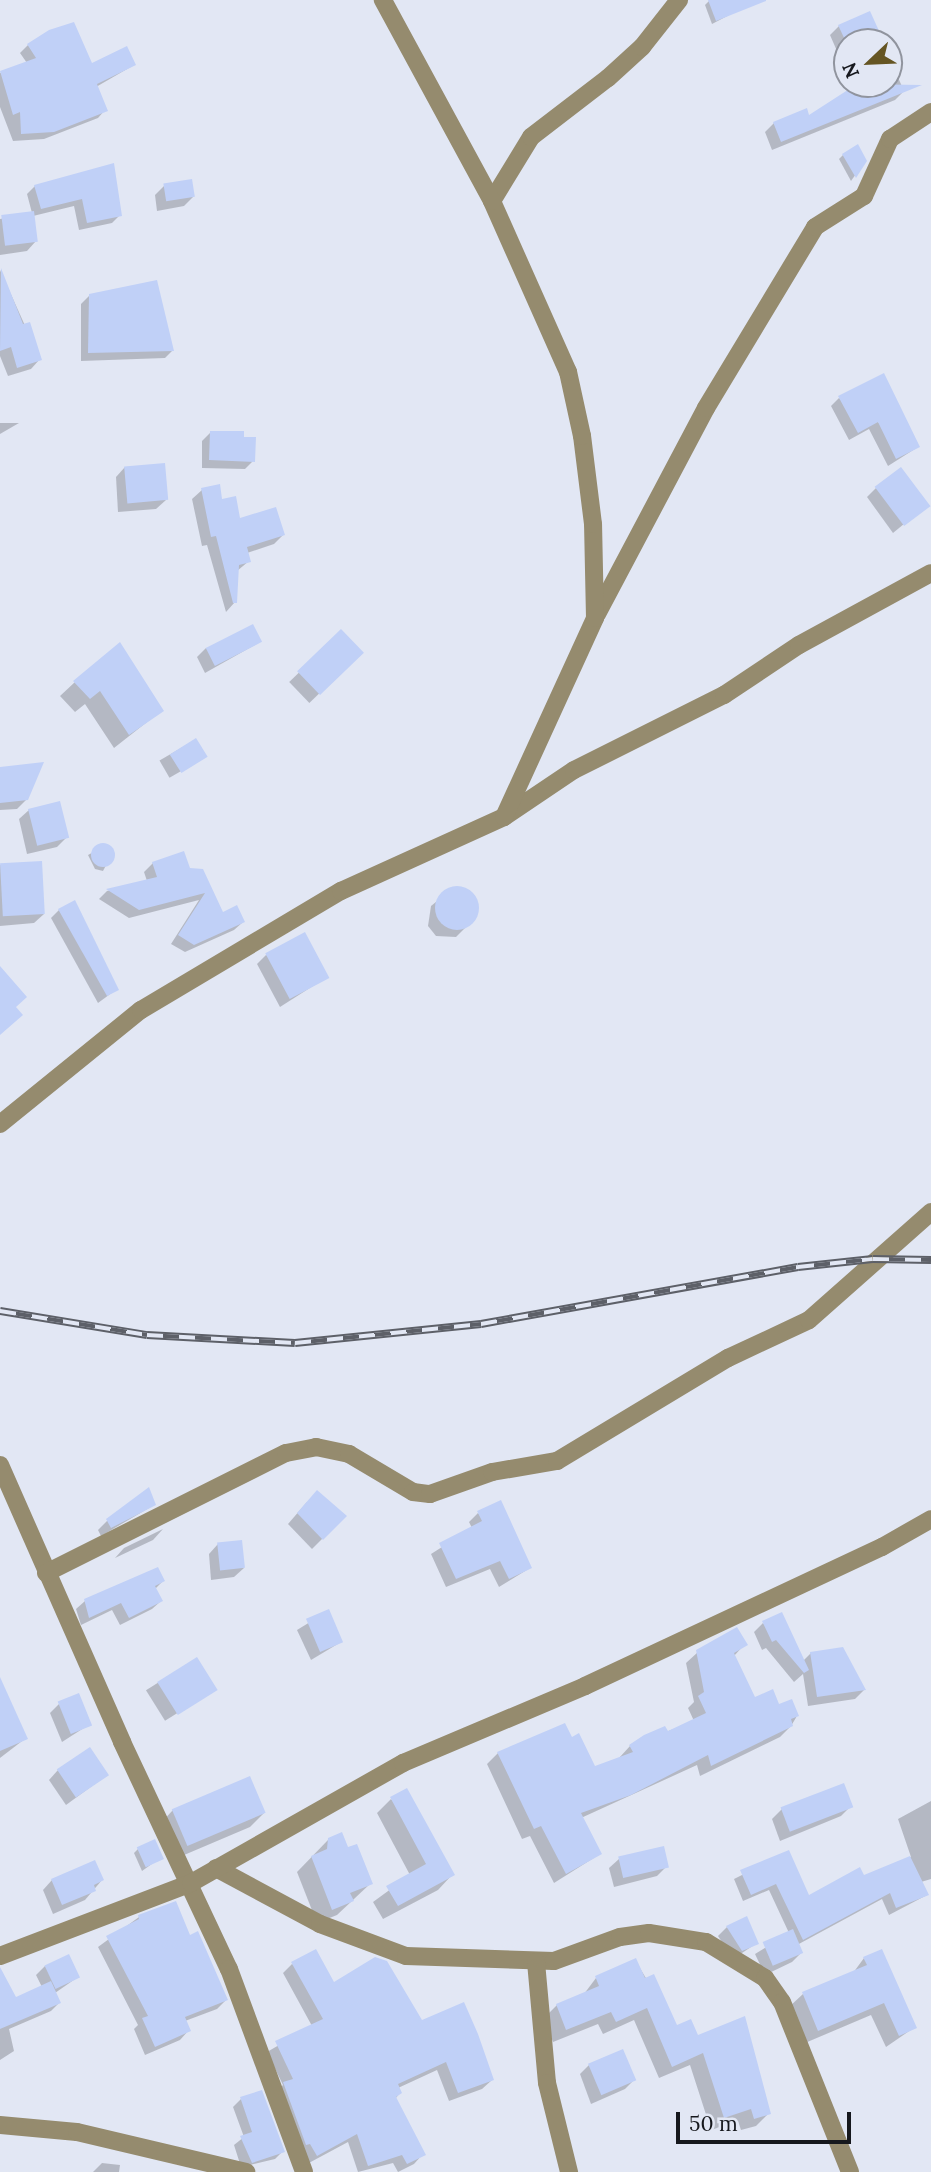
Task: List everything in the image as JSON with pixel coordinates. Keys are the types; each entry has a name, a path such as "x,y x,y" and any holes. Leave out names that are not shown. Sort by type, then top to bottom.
{"street":[{"path":"383,0 492,201 568,373 582,436 593,524 595,618"},
{"path":"492,201 531,136 608,78 642,47 679,0"},
{"path":"504,817 595,618 706,408 815,227 863,196 890,139 931,112"},
{"path":"2,1117 141,1010 341,891 504,817 573,770 724,695 799,645 931,573"},
{"path":"46,1573 227,1480 296,1451 316,1447 349,1454 413,1493 430,1494 492,1472 557,1461 728,1358 809,1320 931,1212"},
{"path":"0,1465 46,1573 191,1883 276,2088 304,2172"},
{"path":"0,1956 191,1883 403,1763 585,1686 882,1547 931,1519"},
{"path":"216,1868 375,1947 406,1956 536,1962 554,1961 620,1937 649,1933 706,1942 740,1959 765,1978 782,2002 850,2172"},
{"path":"536,1962 547,2082 569,2172"},
{"path":"0,2125 76,2132 246,2172"}],"building":[{"path":"708,0 766,0 766,1 716,21"},
{"path":"870,11 878,28 839,28 838,25"},
{"path":"74,22 92,63 127,46 136,65 97,84 108,111 54,132 21,134 20,112 13,115 0,71 36,58 27,44 49,30"},
{"path":"903,85 922,85 903,93"},
{"path":"835,98 890,98 781,142 773,122 807,108 809,115"},
{"path":"858,144 867,161 856,178 842,154"},
{"path":"114,163 122,216 87,223 82,199 41,209 34,185"},
{"path":"192,179 195,197 166,201 163,184"},
{"path":"34,211 38,242 5,246 1,215"},
{"path":"1,268 23,324 30,322 42,360 17,368 11,347 0,351"},
{"path":"157,280 174,351 88,353 89,294"},
{"path":"884,373 920,447 896,459 878,422 858,433 838,396"},
{"path":"210,431 244,431 244,437 256,437 255,462 209,460"},
{"path":"165,463 168,500 127,503 124,467"},
{"path":"901,467 930,506 904,526 875,487"},
{"path":"220,484 222,499 236,496 240,518 276,507 285,535 247,547 251,562 239,565 237,603 233,603 216,536 211,537 201,488"},
{"path":"253,624 262,642 215,666 206,648"},
{"path":"341,629 364,653 320,695 297,671"},
{"path":"120,642 164,711 129,735 100,691 90,699 73,681"},
{"path":"196,738 208,757 181,773 170,754"},
{"path":"44,762 28,800 0,803 0,767"},
{"path":"60,801 69,838 37,846 28,809"},
{"path":"103,843 111,847 115,855 111,863 103,867 95,863 91,855 95,847"},
{"path":"184,851 190,868 203,869 223,912 237,905 245,922 194,945 178,935 205,893 139,910 106,889 157,877 152,862"},
{"path":"42,861 45,914 3,916 0,863"},
{"path":"457,886 473,892 479,908 473,924 457,930 441,924 435,908 441,892"},
{"path":"75,900 119,990 107,996 58,909"},
{"path":"305,932 329,978 290,999 265,953"},
{"path":"0,966 27,997 16,1007 23,1015 0,1035"},
{"path":"149,1487 156,1505 111,1528 106,1519"},
{"path":"317,1490 347,1516 323,1540 297,1513"},
{"path":"501,1500 532,1568 509,1579 500,1561 456,1579 439,1543 482,1521 477,1511"},
{"path":"242,1540 245,1568 220,1570 217,1543"},
{"path":"158,1567 165,1581 155,1586 163,1601 129,1618 121,1603 89,1618 84,1599"},
{"path":"329,1609 343,1642 320,1652 306,1619"},
{"path":"782,1612 809,1670 804,1673 776,1640 772,1642 762,1621"},
{"path":"737,1627 748,1645 734,1653 755,1697 773,1689 779,1704 792,1699 799,1716 791,1719 793,1726 711,1766 708,1755 631,1795 581,1813 602,1854 566,1874 541,1826 534,1829 497,1752 565,1723 572,1737 579,1733 595,1766 633,1752 629,1745 644,1735 665,1726 668,1731 706,1713 698,1696 704,1692 696,1650"},
{"path":"843,1647 866,1690 817,1697 810,1652"},
{"path":"197,1657 218,1690 178,1715 157,1682"},
{"path":"0,1677 28,1739 0,1751"},
{"path":"79,1693 92,1725 71,1734 58,1702"},
{"path":"90,1747 109,1775 76,1798 57,1769"},
{"path":"250,1776 266,1813 187,1846 172,1809"},
{"path":"844,1783 853,1807 790,1832 781,1807"},
{"path":"407,1788 455,1875 398,1906 386,1886 426,1864 390,1797"},
{"path":"342,1832 348,1847 357,1844 373,1884 350,1893 354,1901 332,1910 311,1856 327,1849 328,1838"},
{"path":"155,1839 164,1859 146,1867 137,1847"},
{"path":"664,1846 669,1867 623,1878 618,1857"},
{"path":"789,1850 809,1895 860,1867 864,1875 910,1856 929,1895 896,1908 890,1893 803,1940 776,1884 751,1895 740,1870"},
{"path":"95,1860 104,1880 94,1885 96,1891 62,1905 51,1879"},
{"path":"176,1901 190,1935 198,1931 228,2000 185,2017 191,2031 155,2047 142,2018 148,2016 106,1936 139,1919 138,1915"},
{"path":"747,1916 759,1944 742,1951 726,1926"},
{"path":"793,1929 803,1953 773,1966 763,1942"},
{"path":"316,1949 334,1982 375,1957 387,1961 422,2020 464,2002 494,2080 458,2093 446,2062 398,2084 402,2093 396,2097 426,2155 407,2164 402,2155 368,2166 357,2134 317,2156 310,2144 306,2145 283,2082 293,2079 275,2041 323,2019 291,1962"},
{"path":"882,1949 917,2028 899,2036 884,2003 818,2031 802,1992 867,1965 863,1957"},
{"path":"69,1954 80,1978 56,1989 45,1965"},
{"path":"636,1958 645,1978 654,1974 677,2025 691,2019 698,2035 745,2016 771,2114 754,2119 751,2109 724,2118 703,2053 672,2067 647,2008 616,2022 611,2012 566,2030 556,2004 599,1986 595,1976"},
{"path":"0,1967 16,1997 51,1981 61,2003 0,2029"},
{"path":"623,2049 636,2080 601,2095 588,2064"},
{"path":"262,2090 285,2152 252,2163 240,2136 252,2132 240,2097"}],"railway":[{"path":"0,1311 147,1335 295,1343 481,1324 798,1267 873,1259 931,1260"}]}
